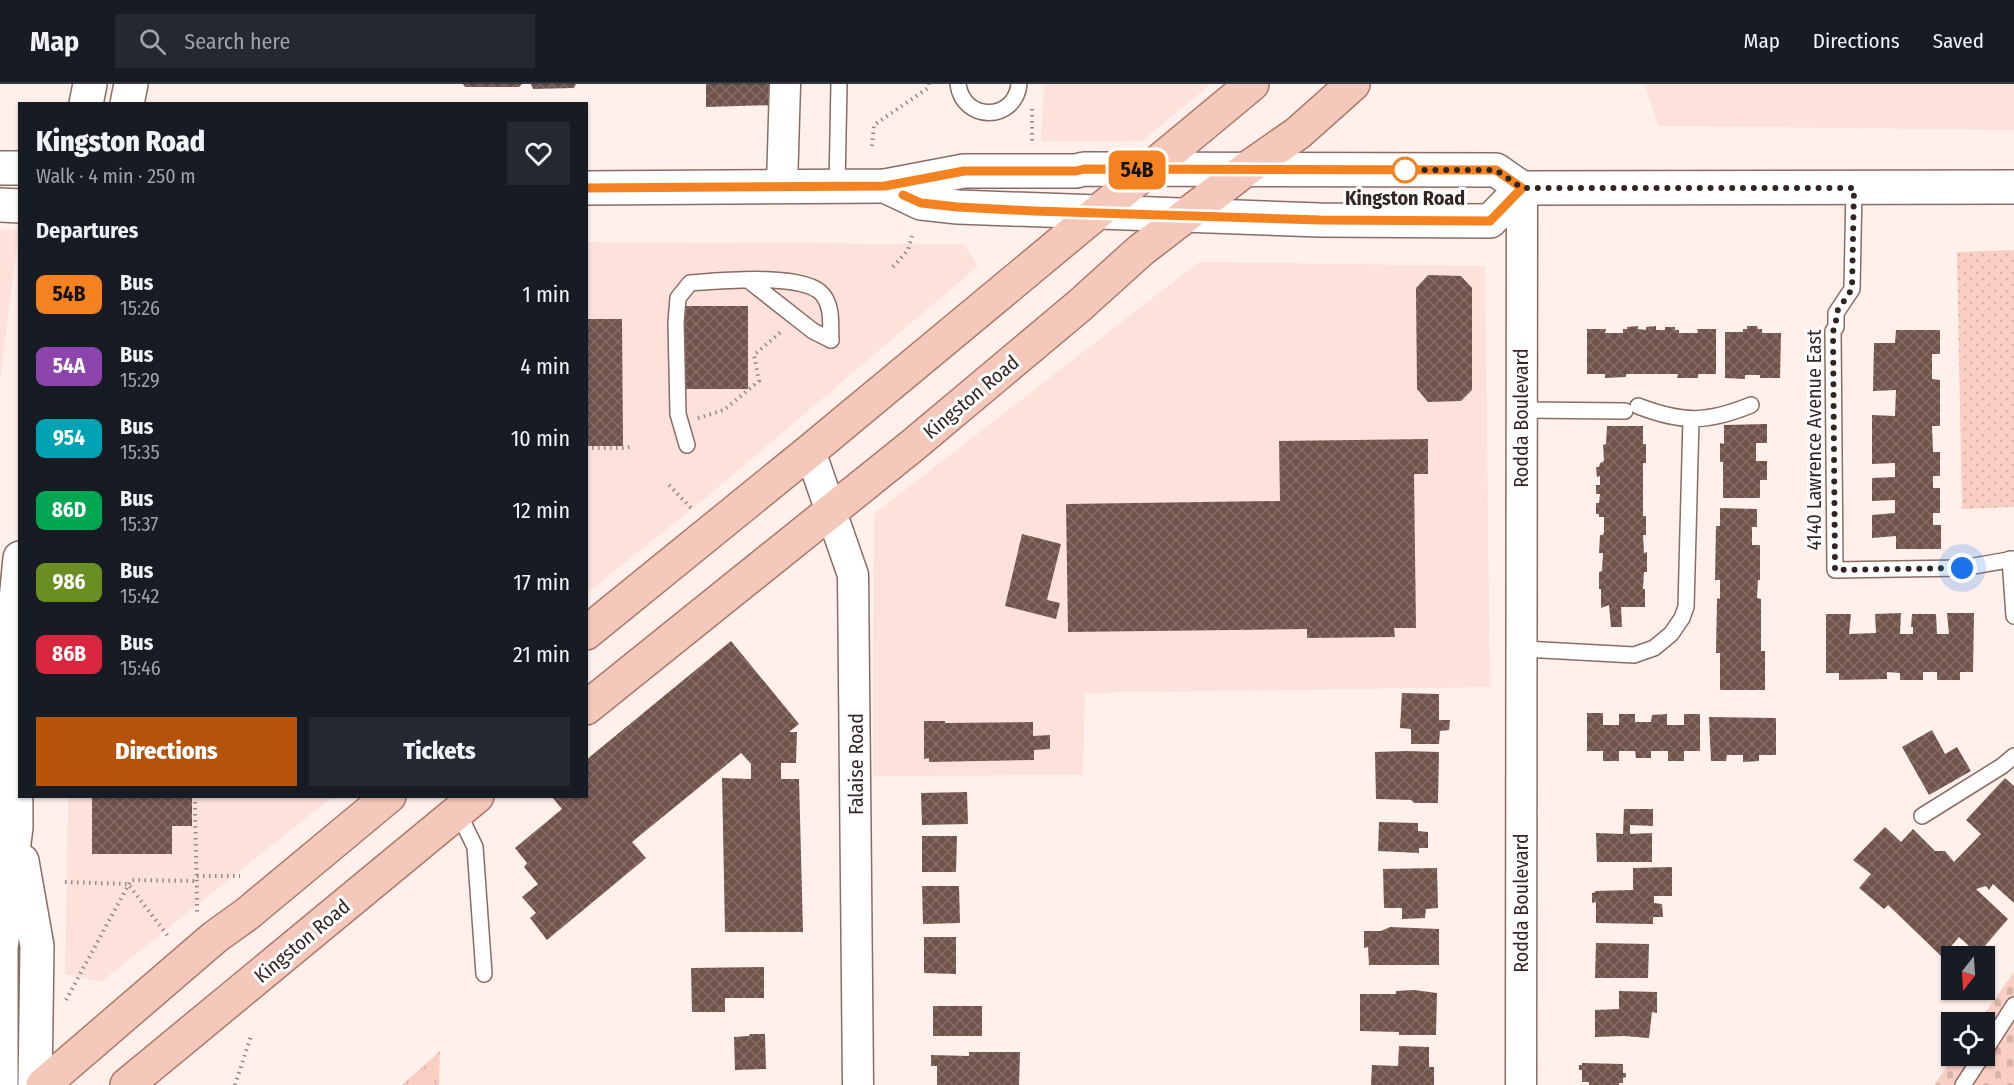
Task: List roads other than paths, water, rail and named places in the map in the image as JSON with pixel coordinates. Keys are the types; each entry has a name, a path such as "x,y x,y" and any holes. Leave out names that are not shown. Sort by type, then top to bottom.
{"main road":[{"path":"86,102 90,84"},
{"path":"127,102 131,84"},
{"path":"588,631 810,451 1252,84"},
{"name":"Kingston Road","path":"588,706 938,424 1079,306 1141,250 1245,170 1298,134 1353,84"},
{"path":"0,168 18,168"},
{"path":"588,188 885,186 964,171 1150,170 1496,170 1522,188 2014,187"},
{"path":"885,186 921,203 958,207 1320,220 1490,221 1522,188"},
{"path":"0,205 18,206"},
{"path":"18,579 8,655 16,827 37,946 35,1085"},
{"path":"43,1085 215,937 247,914 387,798"},
{"name":"Kingston Road","path":"127,1085 468,804"},
{"path":"0,1085 1,948 16,827"}],"street":[{"path":"782,186 785,84"},
{"name":"Rodda Boulevard","path":"1521,1085 1522,188"},
{"name":"Falaise Road","path":"810,451 853,575 858,1085"}],"lane":[{"path":"837,186 838,84"},
{"path":"958,84 963,100 970,107 979,112 989,113 998,111 1014,100 1018,87"},
{"name":"4140 Lawrence Avenue East","path":"1854,188 1852,289 1836,313 1836,327 1833,331 1835,570 1962,568 2012,559"},
{"path":"687,446 678,414 676,322 678,298 690,283 748,280 801,282 822,293 830,309 831,340 813,331 748,280"},
{"path":"1521,410 1632,408 1691,420 1726,415 1751,405"},
{"path":"1522,649 1634,655 1654,648 1671,634 1682,618 1686,607 1691,420"},
{"path":"2012,559 2014,616"},
{"path":"1922,816 2002,766 2014,756"},
{"path":"468,804 475,847 484,975"},
{"path":"1995,1035 2014,1005"},
{"path":"1963,1085 1975,1066"}],"place":[{"name":"Kingston Road","path":"1405,170"}]}
